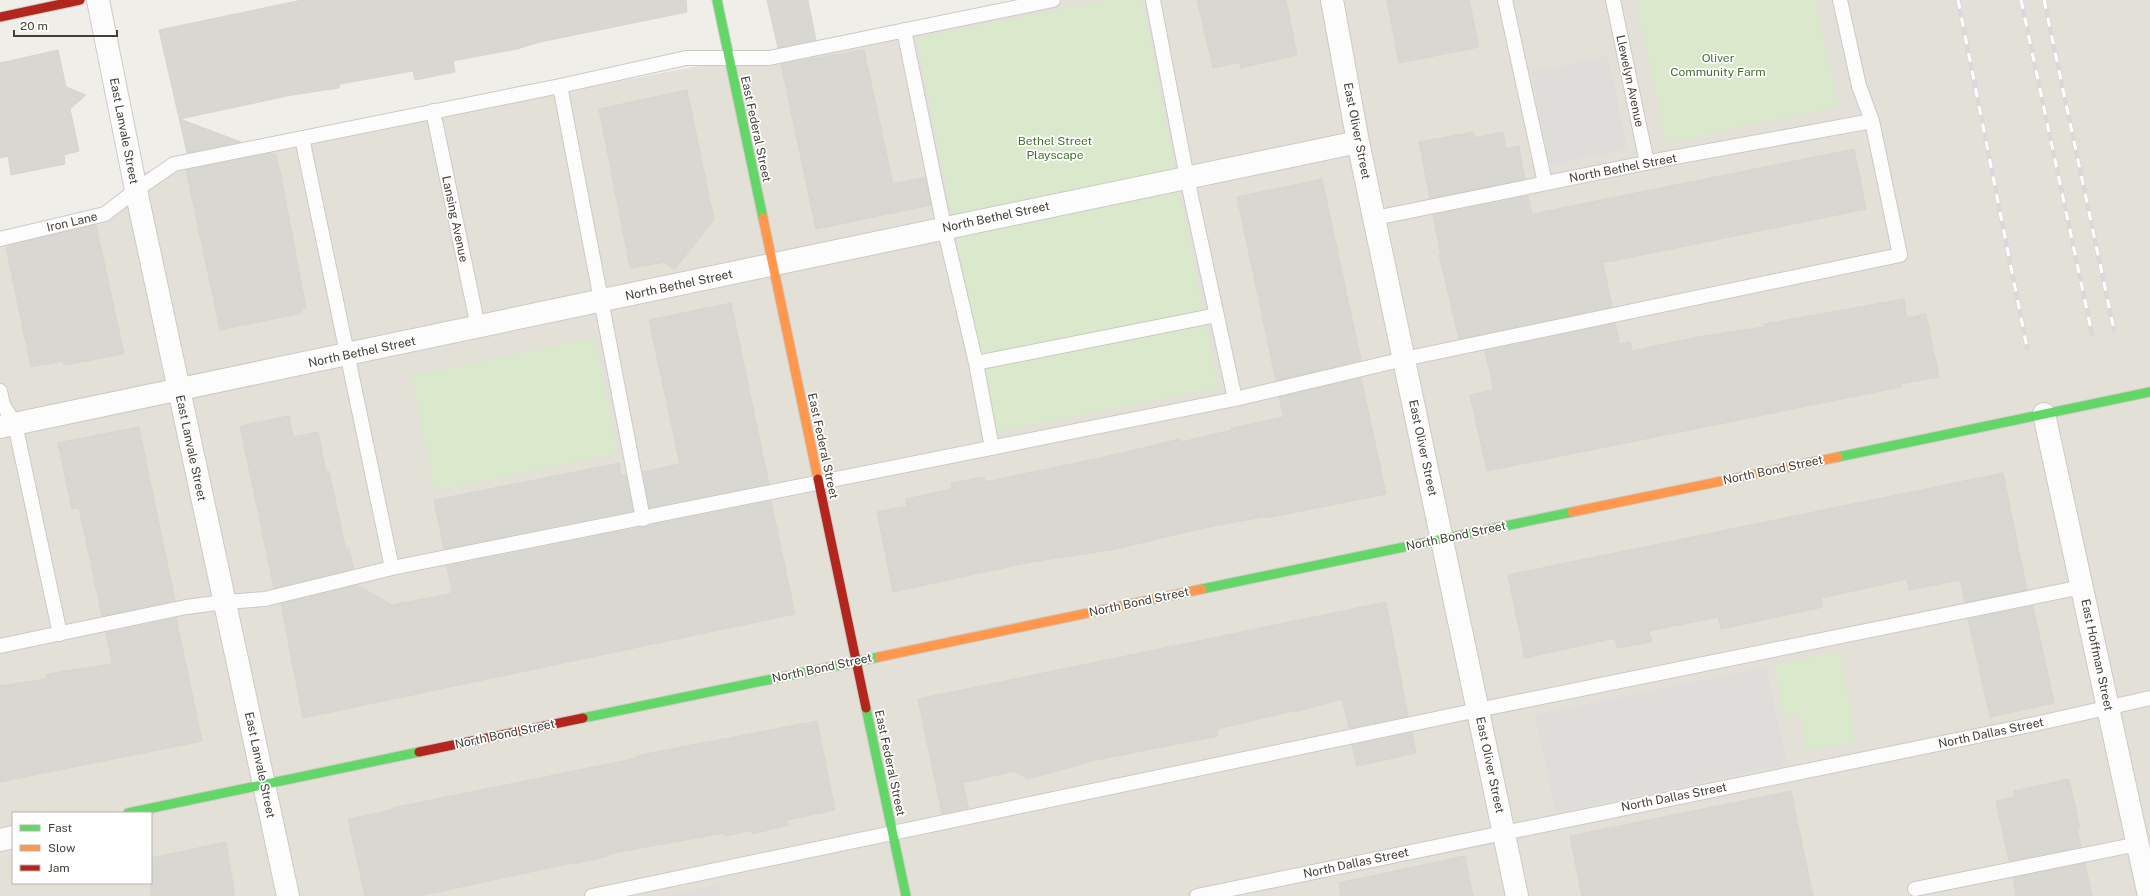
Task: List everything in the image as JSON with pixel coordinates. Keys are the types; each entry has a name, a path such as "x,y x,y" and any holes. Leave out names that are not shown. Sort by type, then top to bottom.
{"street":[{"path":"0,17 80,0"},
{"name":"East Lanvale Street","path":"98,0 178,391 288,896"},
{"name":"East Federal Street","path":"717,0 906,896"},
{"name":"East Oliver Street","path":"1332,0 1358,142 1517,896"},
{"name":"North Bethel Street","path":"8,426 773,265 944,227 1358,142"},
{"name":"North Bond Street","path":"133,812 2150,392"},
{"name":"East Hoffman Street","path":"2044,414 2149,896"},
{"path":"0,840 12,837"}],"lane":[{"name":"Iron Lane","path":"0,239 105,214 136,190 174,164 560,86 686,58 769,58 1053,0"},
{"path":"1153,0 1187,178 1235,399"},
{"path":"1505,0 1544,183"},
{"name":"Llewelyn Avenue","path":"1613,0 1647,163"},
{"path":"0,646 186,607 265,599 392,568 819,484 1235,399 1404,359 1900,255 1872,121 1859,86 1840,0"},
{"path":"904,30 944,227 976,363 992,448"},
{"path":"560,86 643,519"},
{"name":"Lansing Avenue","path":"433,111 478,327"},
{"name":"North Bethel Street","path":"1375,218 1544,183 1872,121"},
{"path":"302,138 392,568"},
{"path":"976,363 1217,315"},
{"path":"0,391 60,634"},
{"path":"592,896 1478,710 2082,587"},
{"name":"North Dallas Street","path":"1198,896 2109,708 2150,698"},
{"path":"1915,889 2138,844"}],"shaded area":[{"path":"1043,0 2150,0 2150,896 0,896 0,231 135,200 130,175"},
{"path":"1608,56 1627,149 1550,165 1531,72"},
{"path":"1766,667 1787,764 1556,813 1535,715"},
{"path":"719,885 721,896 666,896"}],"green space":[{"name":"Bethel Street Playscape","path":"1108,0 1142,0 1218,388 995,432 917,38"},
{"name":"Oliver Community Farm","path":"1636,0 1815,0 1838,106 1667,143"},
{"path":"594,338 618,453 435,491 411,376"},
{"path":"1839,652 1856,741 1805,751 1801,714 1784,717 1775,665"}],"building":[{"path":"302,0 686,0 687,12 540,42 517,49 453,61 455,72 415,80 413,71 340,84 339,88 292,95 180,119 241,142 187,153 159,30"},
{"path":"767,0 808,0 816,40 778,48"},
{"path":"1197,0 1286,0 1297,55 1241,68 1239,62 1213,68"},
{"path":"1387,0 1469,0 1479,47 1399,63"},
{"path":"58,50 66,87 86,95 70,109 79,151 64,155 65,164 11,175 8,156 0,158 0,63"},
{"path":"864,50 893,184 925,177 931,205 816,229 781,64"},
{"path":"687,90 714,220 674,270 665,262 630,268 599,109"},
{"path":"1474,132 1475,138 1503,132 1506,149 1519,146 1525,179 1430,198 1419,142"},
{"path":"1854,149 1866,209 1603,263 1612,307 1459,339 1439,254 1441,254 1433,215 1528,196 1532,214"},
{"path":"271,153 276,155 282,181 306,308 301,309 302,313 220,330 186,170"},
{"path":"1322,179 1361,360 1276,381 1237,197"},
{"path":"96,225 124,354 64,365 63,361 31,367 6,248 10,245"},
{"path":"1904,299 1907,318 1926,314 1939,377 1900,384 1901,387 1487,471 1470,395 1494,390 1485,351 1615,323 1620,344 1630,342 1632,351 1697,337 1764,327 1764,324"},
{"path":"731,303 769,484 649,508 643,472 680,464 649,320"},
{"path":"1361,378 1386,494 1267,518 1267,516 1199,529 1116,549 1031,562 893,592 877,512 907,506 906,499 952,489 951,483 984,477 985,482 1109,456 1180,439 1181,442 1232,430 1231,428 1284,417 1279,397"},
{"path":"289,416 293,437 318,432 326,472 329,471 346,550 349,549 354,569 274,588 240,426"},
{"path":"139,427 175,601 102,616 79,508 72,509 58,443"},
{"path":"619,463 621,476 626,475 633,511 444,549 434,500"},
{"path":"2003,473 2027,590 1965,602 1960,580 1909,590 1907,579 1821,598 1823,607 1721,629 1718,617 1649,631 1652,642 1617,648 1615,638 1525,658 1508,575"},
{"path":"771,501 795,614 303,718 281,604 357,585 392,605 449,594 452,593 447,566"},
{"path":"1386,602 1408,716 1349,728 1342,699 1295,712 1293,711 1217,729 1218,736 1096,760 1028,779 1014,771 963,783 968,808 942,814 918,699"},
{"path":"2033,606 2054,703 1990,717 1968,619"},
{"path":"176,618 202,741 0,782 0,686 45,679 47,674 112,664 106,633"},
{"path":"817,721 835,810 787,820 788,825 752,834 751,830 725,836 724,833 608,854 609,856 419,896 365,896 348,819 392,810 392,808 638,758 637,756"},
{"path":"1412,733 1416,753 1357,766 1352,745"},
{"path":"2069,779 2080,828 2077,829 2081,847 2009,861 1996,801 2014,797 2014,791"},
{"path":"1791,791 1813,896 1582,896 1570,836"},
{"path":"226,842 235,896 151,896 152,858"},
{"path":"1465,856 1473,896 1341,896 1339,883"},
{"path":"2085,863 2092,896 2016,896 2013,878"}],"railway":[{"path":"1958,0 2027,348"},
{"path":"2021,0 2092,334"},
{"path":"2044,0 2114,330"}],"traffic: fast":[{"path":"717,0 763,218"},
{"path":"1838,457 2150,392"},
{"path":"1202,589 1572,512"},
{"path":"583,718 879,657"},
{"path":"866,708 906,896"},
{"path":"133,812 419,752"}],"traffic: slow":[{"path":"763,218 818,479"},
{"path":"1572,512 1838,457"},
{"path":"879,657 1202,589"}],"traffic: jam":[{"path":"0,17 80,0"},
{"path":"818,479 866,708"},
{"path":"419,752 583,718"}]}
